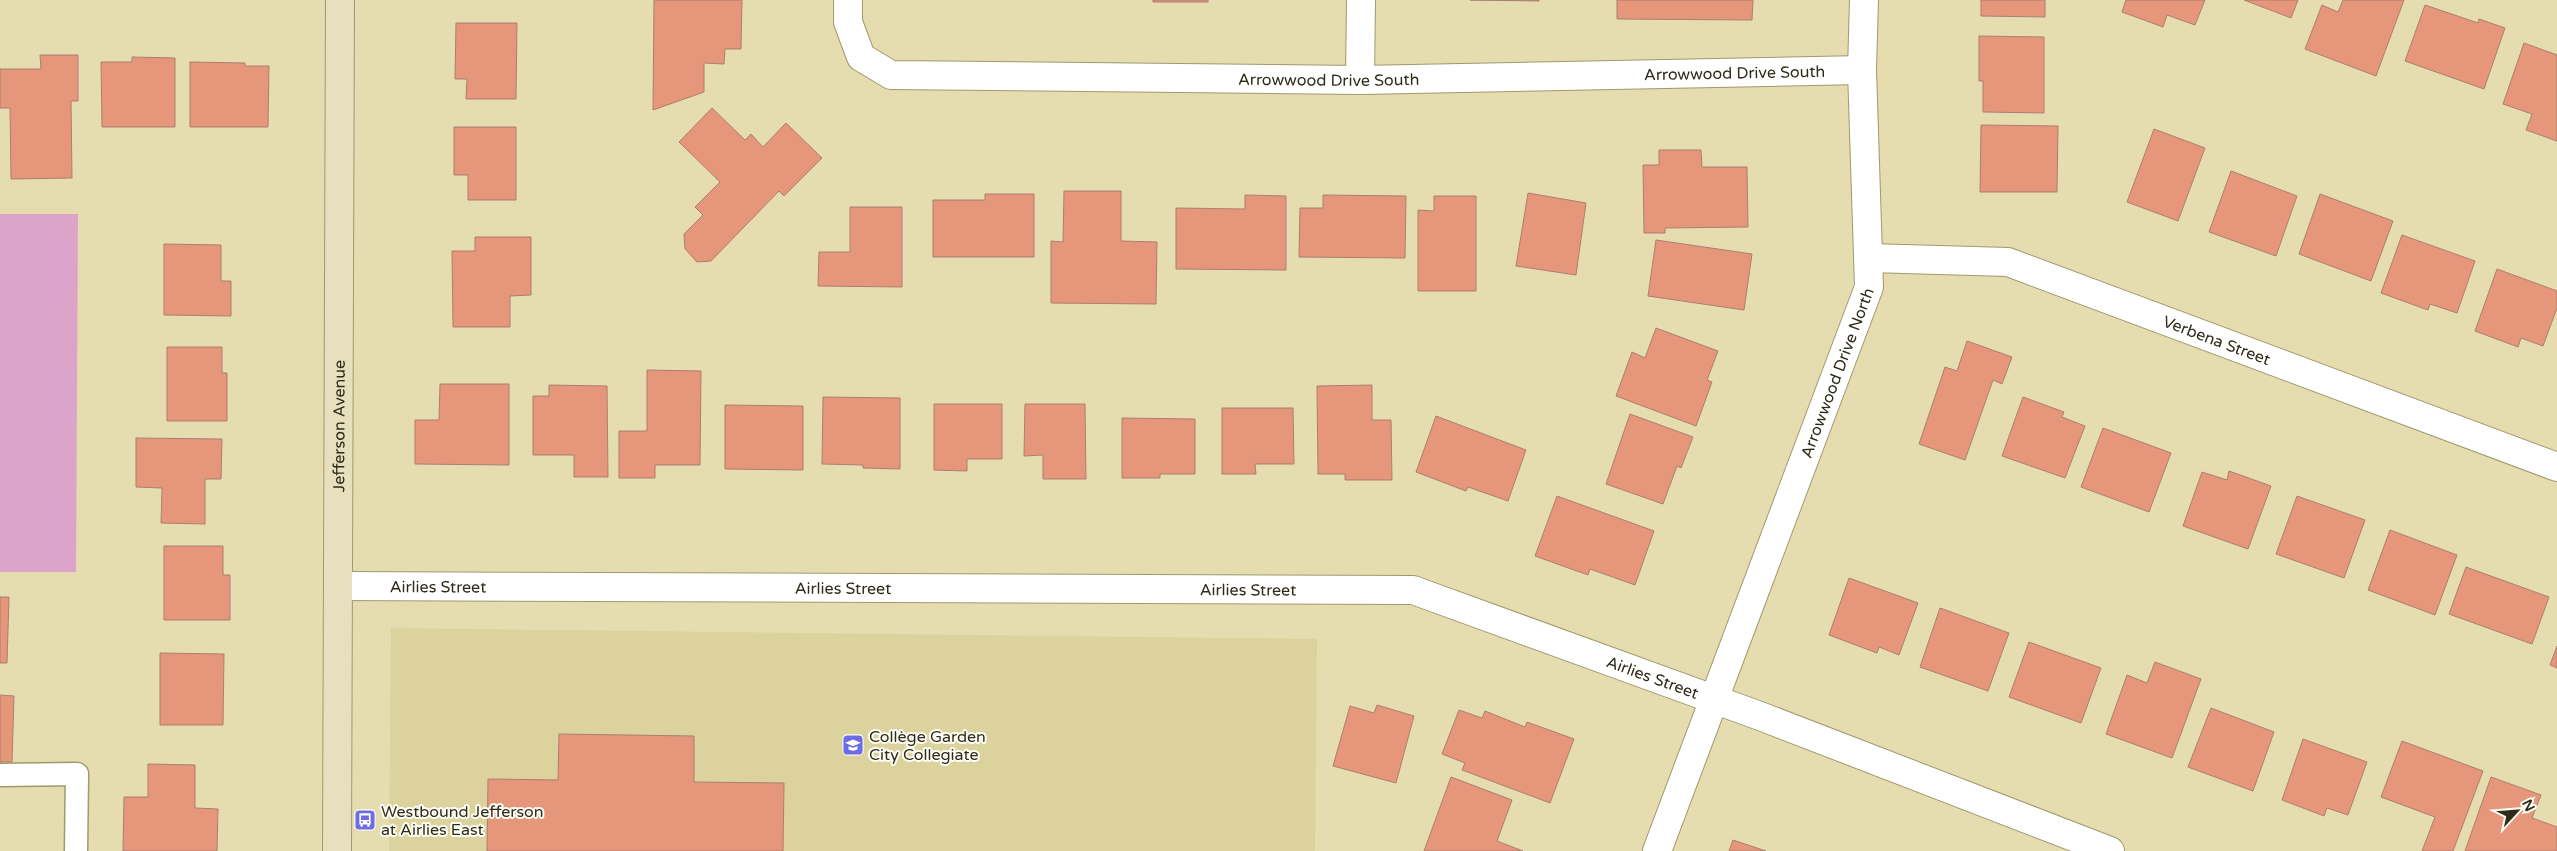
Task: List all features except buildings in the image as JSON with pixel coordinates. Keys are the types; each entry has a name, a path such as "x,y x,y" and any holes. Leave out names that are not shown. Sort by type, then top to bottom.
{"street":[{"name":"Jefferson Avenue","path":"337,851 340,0"},
{"name":"Arrowwood Drive South","path":"848,0 848,22 862,56 891,75 1360,80 1862,70"},
{"path":"1360,80 1361,0"},
{"name":"Arrowwood Drive North","path":"1657,851 1869,286 1862,70 1864,0"},
{"name":"Verbena Street","path":"1869,258 2008,262 2557,467"},
{"name":"Airlies Street","path":"339,586 1413,590 1714,699 2110,851"}],"lane":[{"path":"0,776 77,774 76,851"}],"shaded area":[{"path":"0,214 78,214 76,572 0,572"},
{"name":"Collège Garden City Collegiate","path":"391,628 1317,639 1315,851 389,851"}],"place":[{"name":"Collège Garden City Collegiate","path":"853,745"},
{"name":"Westbound Jefferson at Airlies East","path":"365,820"}]}
